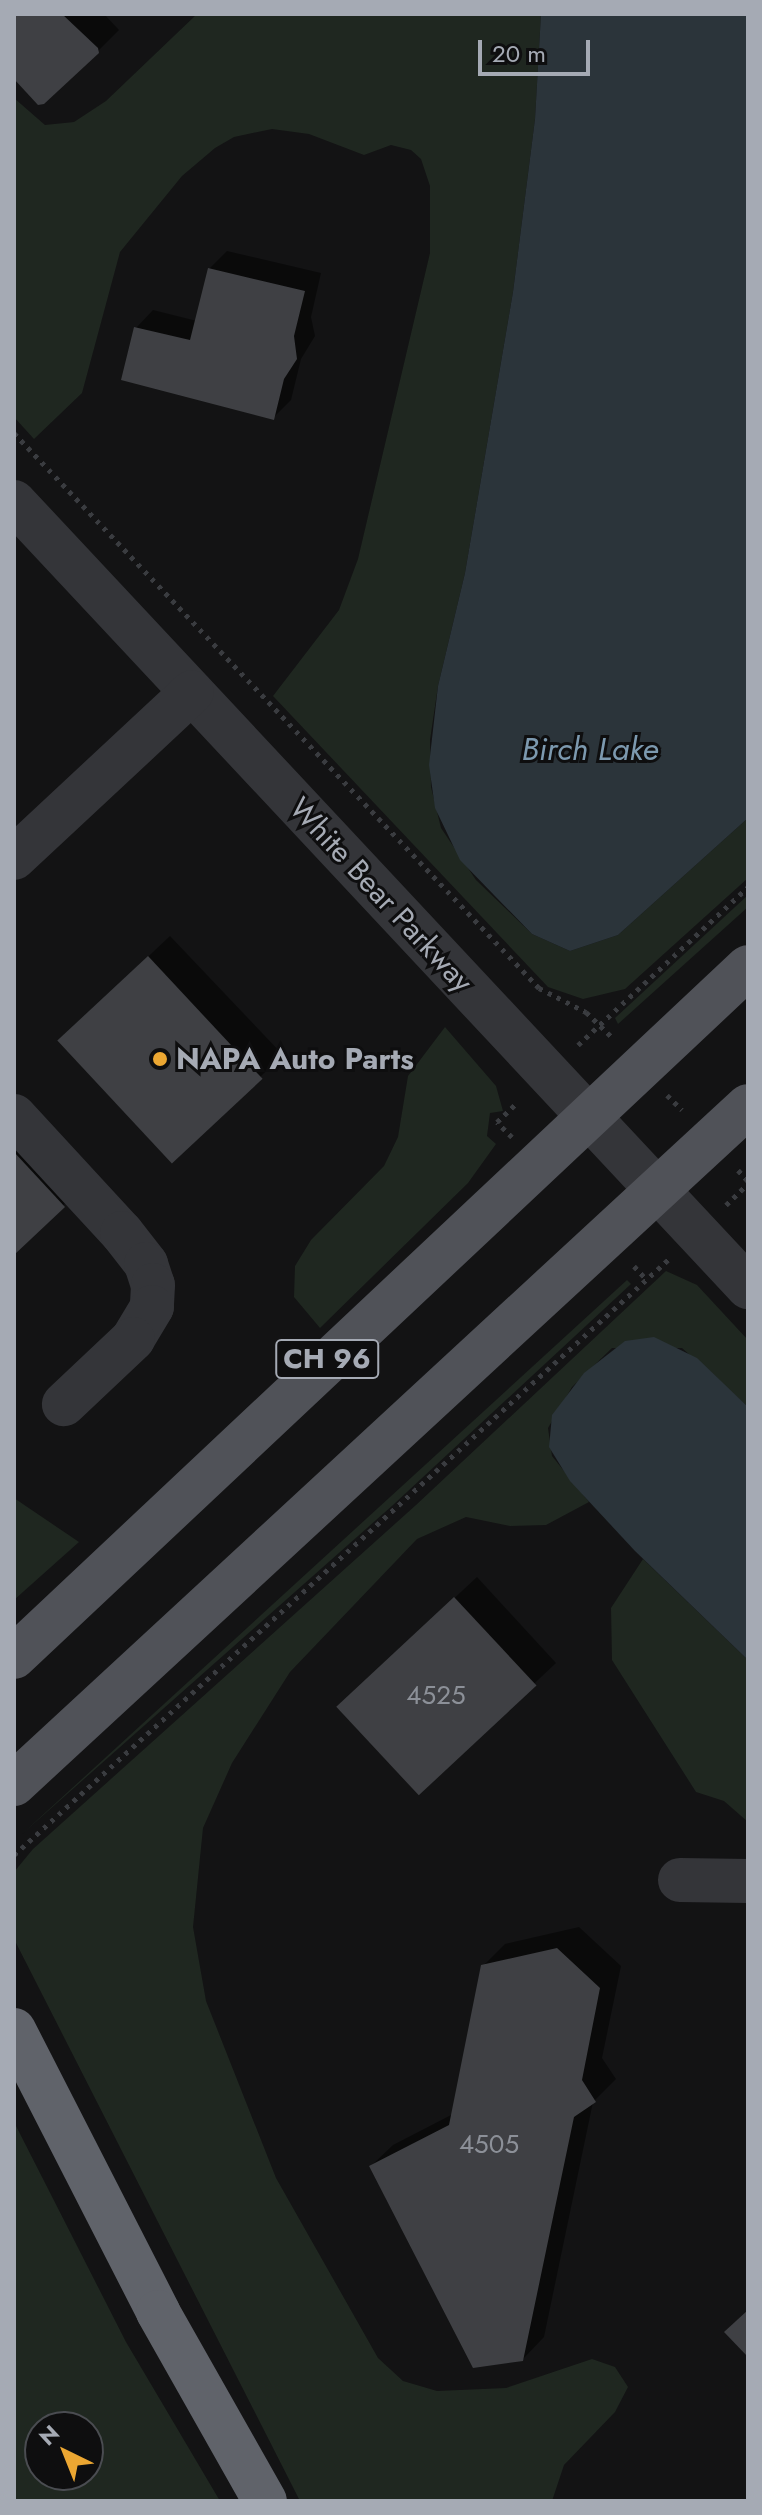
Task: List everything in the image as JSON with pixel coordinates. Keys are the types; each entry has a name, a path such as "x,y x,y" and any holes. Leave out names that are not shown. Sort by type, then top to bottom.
{"highway":[{"path":"14,2030 158,2312 265,2501"}],"main road":[{"name":"CH 96","path":"14,1657 748,967"},
{"path":"14,1784 748,1106"}],"street":[{"name":"White Bear Parkway","path":"14,502 748,1287"},
{"path":"14,858 192,692"},
{"path":"14,1116 131,1243 153,1285 152,1307 133,1339 64,1404"},
{"path":"680,1880 748,1881"}],"path":[{"path":"14,433 539,988 600,1025 748,1182 647,1280 14,1855"},
{"path":"600,1025 748,887"},
{"path":"497,1122 537,1164"},
{"path":"606,1237 647,1280"}],"shaded area":[{"path":"197,14 541,14 535,119 513,292 465,573 438,686 430,740 431,787 441,828 476,880 532,934 570,951 618,935 748,818 748,878 625,989 583,999 548,987 273,696 339,610 358,559 430,253 430,186 421,159 411,150 391,145 364,155 309,134 272,129 234,137 215,148 182,176 120,252 82,393 34,439 14,417 14,98 45,125 74,122 106,101"},
{"path":"748,895 748,907 618,1024 615,1018"},
{"path":"445,1027 496,1086 503,1111 490,1113 487,1136 496,1144 468,1183 320,1328 294,1297 295,1266 311,1240 384,1166 398,1137 408,1076"},
{"path":"666,1271 697,1285 748,1340 748,1407 682,1348 612,1348 572,1387 548,1428 552,1456 589,1502 546,1525 510,1526 466,1517 417,1539 290,1672 232,1763 203,1828 193,1927 206,2001 276,2178 378,2358 403,2381 437,2391 506,2388 592,2359 615,2367 628,2387 615,2412 564,2465 552,2501 300,2501 14,1939 14,1872 33,1849 416,1505"},
{"path":"627,1280 631,1284 393,1505 22,1834"},
{"path":"14,1498 79,1542 14,1600"},
{"path":"643,1559 748,1660 748,1822 724,1801 696,1792 612,1660 611,1608"},
{"path":"14,2122 126,2342 220,2501 14,2501"}],"water":[{"name":"Birch Lake","path":"541,14 748,14 748,818 618,935 570,951 532,934 460,860 435,808 429,765 438,686 465,573 513,292 535,119"},
{"path":"654,1337 697,1358 748,1407 748,1660 635,1551 570,1481 549,1447 552,1415 584,1373 625,1341"}],"building":[{"path":"14,14 62,14 98,48 99,53 44,104 38,105 14,79"},
{"path":"208,268 305,291 294,336 297,359 284,379 274,420 121,380 134,327 190,340"},
{"name":"NAPA Auto Parts","path":"148,956 263,1079 172,1163 57,1041"},
{"path":"14,1152 65,1207 14,1255"},
{"path":"454,1597 537,1685 419,1795 336,1707"},
{"path":"557,1948 600,1988 582,2080 596,2102 574,2117 523,2361 473,2368 369,2166 449,2125 481,1965"},
{"path":"748,2310 748,2357 724,2332"}],"place":[{"name":"NAPA Auto Parts","path":"160,1059"}]}
